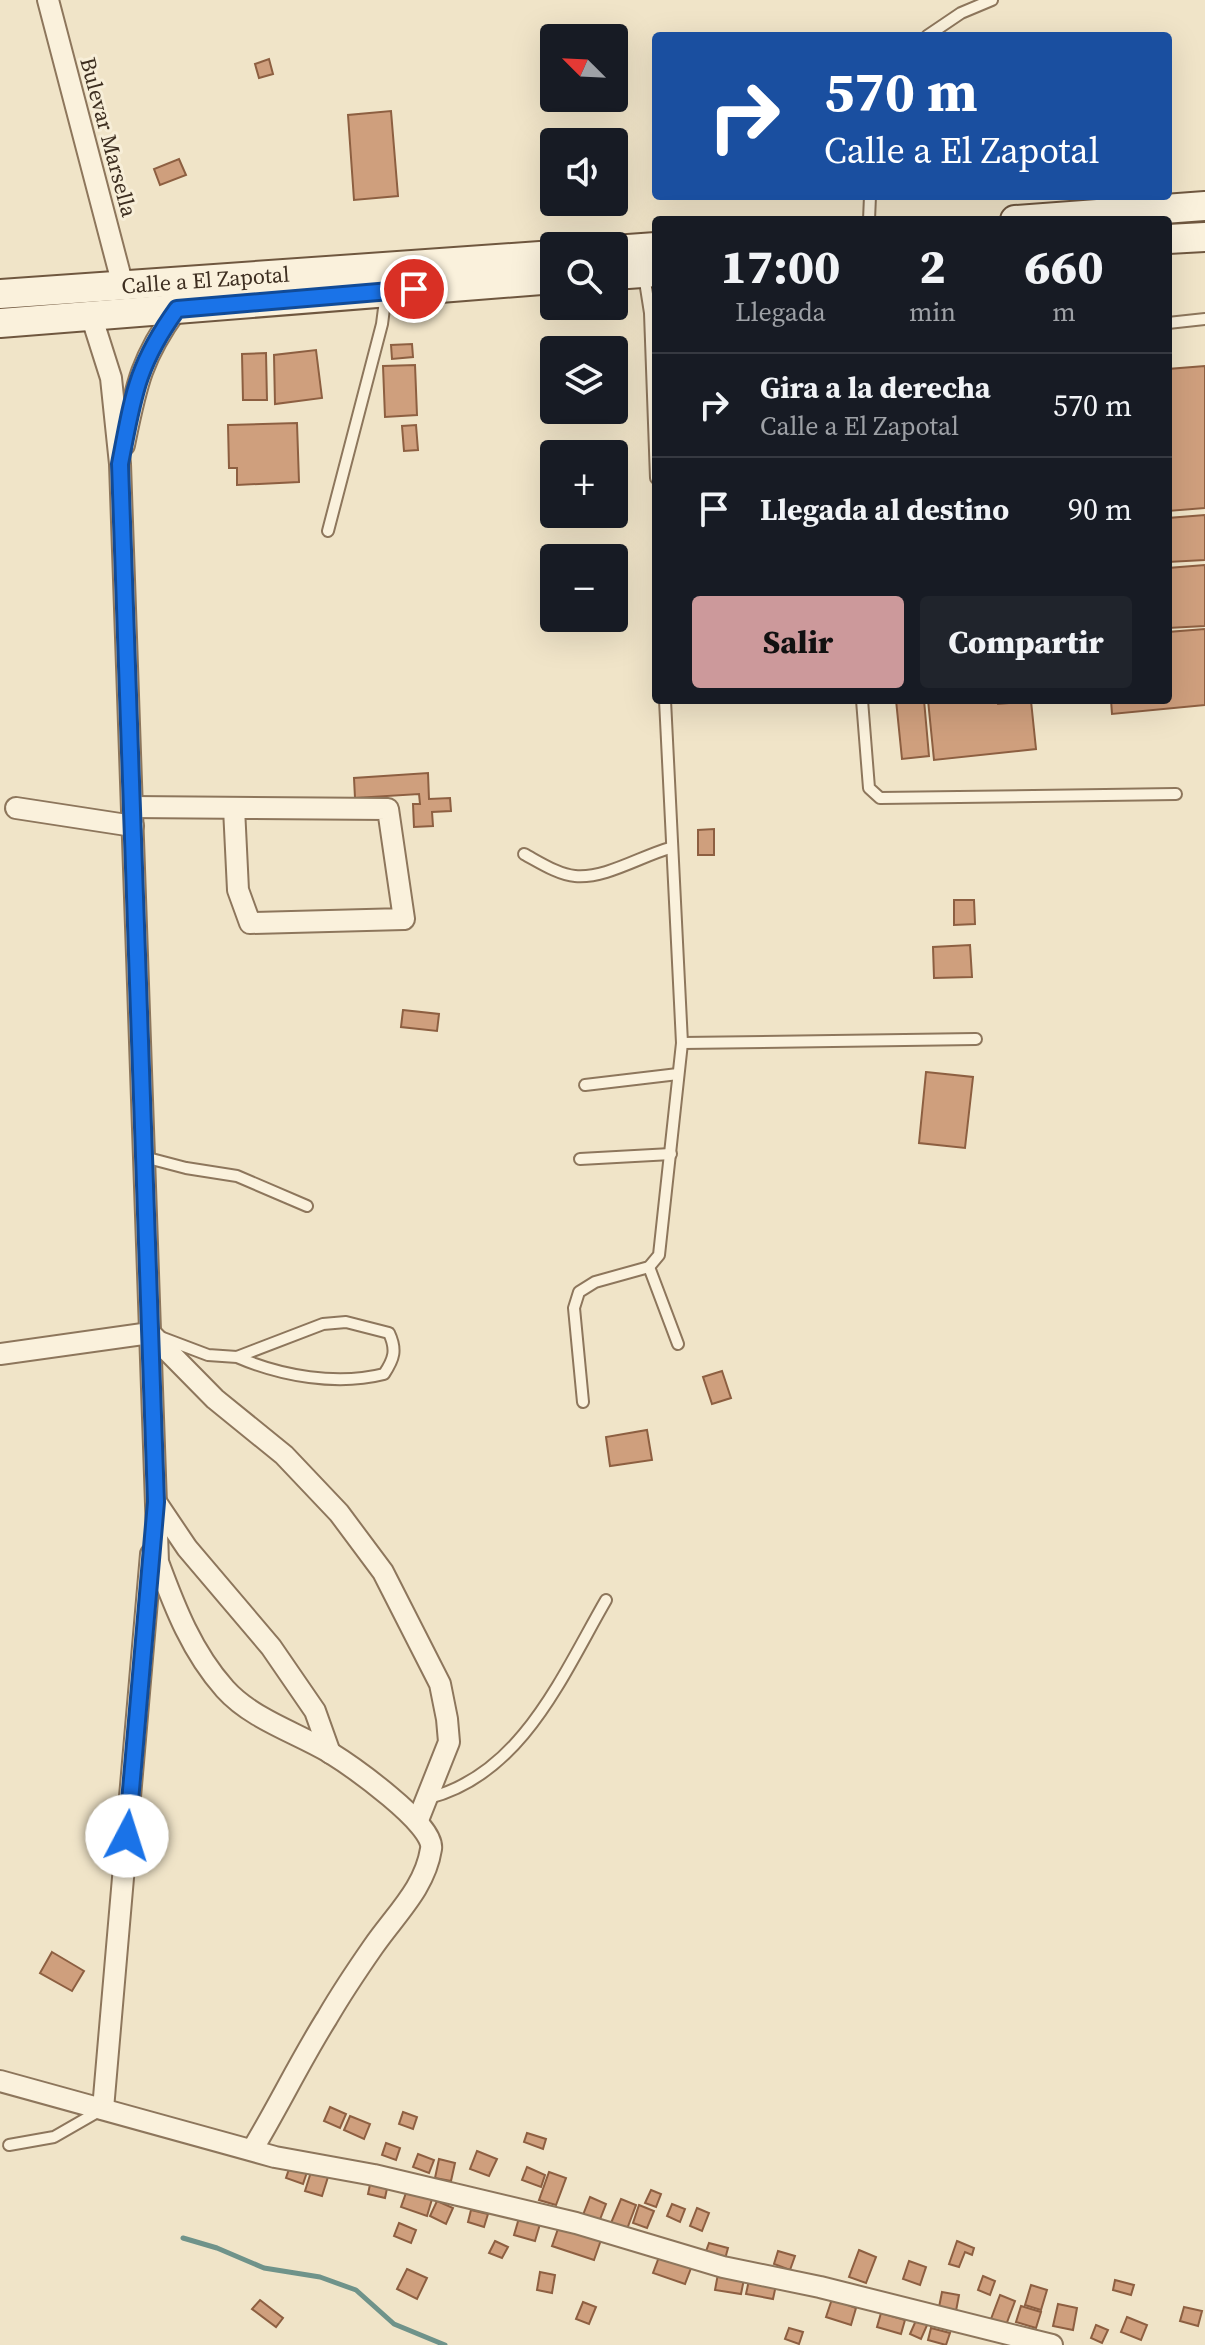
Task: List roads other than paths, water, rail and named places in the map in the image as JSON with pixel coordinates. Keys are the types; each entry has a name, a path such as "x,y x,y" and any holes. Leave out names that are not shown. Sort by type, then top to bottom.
{"street":[{"name":"Bulevar Marsella","path":"48,0 123,286"},
{"path":"1069,216 1205,206"},
{"path":"1172,239 1205,237"},
{"path":"628,249 652,247"},
{"name":"Calle a El Zapotal","path":"0,294 540,256"},
{"path":"628,274 650,272"},
{"name":"Calle a El Zapotal","path":"0,323 540,280"},
{"path":"120,464 137,378 156,338 177,309"},
{"path":"91,315 111,378 120,464 158,1562 175,1610 197,1652 227,1692 330,1753 418,1820 431,1838 432,1846 425,1873 325,2021 252,2150"},
{"path":"16,808 132,816 234,808 388,809 404,919 250,923 238,890 234,808"},
{"path":"0,1354 150,1333"},
{"path":"150,1333 215,1399 284,1455 339,1513 383,1572 440,1684 447,1719 449,1742 418,1820"},
{"path":"156,1502 187,1548 271,1647 315,1711 330,1753"},
{"path":"103,2109 156,1502"},
{"path":"0,2081 252,2150 576,2223 723,2267 820,2287 1052,2345"}],"lane":[{"path":"933,32 961,13 992,0"},
{"path":"650,272 652,368"},
{"path":"328,531 382,324 386,291"},
{"path":"1172,323 1205,319"},
{"path":"583,1402 574,1308 579,1292 595,1282 649,1267 659,1255 671,1154 682,1043 665,704"},
{"path":"862,704 869,788 880,798 1176,794"},
{"path":"524,854 573,876 601,875 639,856 670,848"},
{"path":"682,1043 976,1039"},
{"path":"585,1085 678,1074"},
{"path":"580,1159 671,1154"},
{"path":"144,1157 237,1176 307,1206"},
{"path":"649,1267 678,1344"},
{"path":"150,1333 208,1355 237,1357 278,1370 331,1379 363,1380 384,1374 394,1360 395,1346 389,1333 346,1322 323,1324 237,1357"},
{"path":"429,1798 448,1793 485,1773 513,1745 544,1710 606,1600"},
{"path":"9,2145 54,2137 103,2109"}],"waterway":[{"path":"183,2238 217,2248 264,2268 320,2277 356,2290 394,2324 445,2345"}]}
